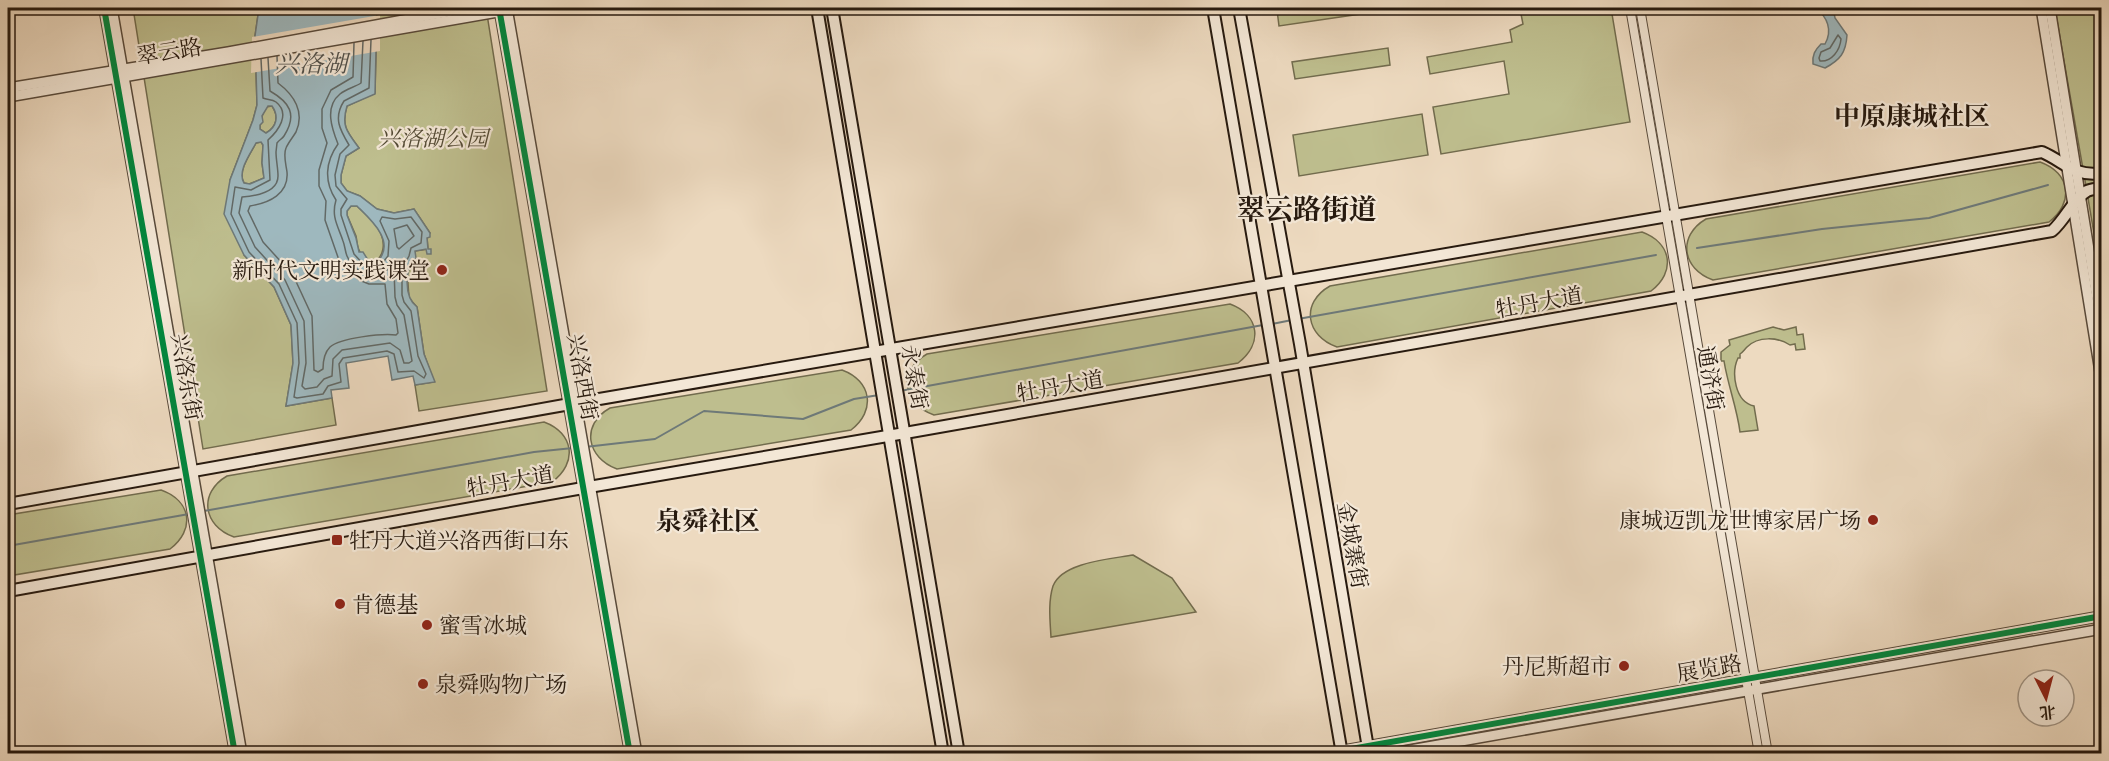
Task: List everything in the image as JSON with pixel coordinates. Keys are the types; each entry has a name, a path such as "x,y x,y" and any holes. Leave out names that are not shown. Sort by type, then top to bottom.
{"main road":[{"name":"永泰街","path":"817,8 943,753"},
{"name":"永泰街","path":"832,8 959,753"},
{"path":"1213,8 1262,286"},
{"path":"1239,8 1289,282"},
{"path":"8,504 573,404 2042,152 2052,156 2071,170 2090,175 2102,173"},
{"name":"牡丹大道","path":"8,591 587,487 890,436 2052,231 2062,223 2077,201 2088,190 2102,188"},
{"name":"金城寨街","path":"1289,282 1368,750"},
{"name":"金城寨街","path":"1262,286 1341,752"}],"street":[{"name":"兴洛东街","path":"104,8 120,73"},
{"name":"兴洛东街","path":"112,8 120,73 190,472 235,753"},
{"name":"翠云路","path":"388,27 469,8"},
{"name":"翠云路","path":"8,88 120,73 388,27 521,8"},
{"name":"通济街","path":"1630,8 1671,215"},
{"name":"通济街","path":"1640,8 1683,296 1753,691 1759,753"},
{"path":"2041,8 2102,330"},
{"path":"2050,8 2071,170"},
{"name":"兴洛西街","path":"503,9 579,443 637,753"},
{"name":"翠云路","path":"8,97 120,73"},
{"path":"2077,201 2102,384"},
{"name":"兴洛西街","path":"587,487 630,753"},
{"name":"兴洛东街","path":"204,556 242,753"},
{"name":"展览路","path":"1323,753 1368,750 2102,616"},
{"name":"展览路","path":"1387,753 2102,629"},
{"name":"通济街","path":"1753,691 1768,753"}],"green space":[{"path":"133,8 259,8 255,36 257,105 230,180 244,255 274,287 291,325 293,363 286,406 332,398 336,425 203,449"},
{"name":"兴洛湖公园","path":"377,8 486,8 547,391 419,411 415,385 434,382 424,354 417,307 409,298 407,269 415,251 428,249 427,237 430,233 414,209 394,213 377,209 360,196 347,191 341,183 346,156 359,148 346,128 347,106 375,93"},
{"path":"1374,8 1374,12 1279,26 1277,10"},
{"path":"1556,8 1611,8 1630,122 1441,154 1433,107 1509,94 1504,61 1430,74 1427,57 1512,42 1510,30 1523,24 1521,14"},
{"path":"2055,8 2101,8 2101,277 2090,210"},
{"path":"1388,48 1390,65 1295,79 1292,62"},
{"path":"272,106 276,114 276,121 273,128 266,133 260,129 262,116 266,107"},
{"path":"1422,114 1428,155 1299,176 1293,135"},
{"path":"261,142 264,178 249,184 244,183 242,174 245,163 256,143"},
{"path":"2040,162 2058,173 2066,189 2062,206 2049,222 1713,280 1695,268 1687,252 1690,234 1706,219"},
{"path":"351,206 357,206 379,230 383,249 378,259 368,261 358,248 356,236 347,215"},
{"path":"1642,232 1660,243 1667,258 1664,275 1651,291 1337,347 1327,342 1313,327 1311,310 1314,301 1330,286"},
{"path":"1230,304 1247,315 1255,330 1252,347 1238,363 934,415 924,410 910,395 908,378 911,369 927,354"},
{"path":"1773,327 1784,330 1796,327 1797,335 1803,334 1805,349 1796,350 1795,344 1790,345 1780,340 1762,339 1752,343 1740,354 1735,371 1736,386 1742,399 1754,406 1758,430 1740,432 1724,361 1721,361 1721,352 1730,345 1729,340"},
{"path":"842,370 860,381 867,397 864,414 851,430 617,469 599,457 591,441 594,423 610,408"},
{"path":"544,422 562,433 569,449 566,466 552,482 234,537 216,525 208,509 208,500 212,491 227,476"},
{"path":"161,490 179,501 186,516 184,533 170,549 8,576 8,515"},
{"path":"1133,555 1172,578 1196,612 1051,637 1050,598 1058,578 1088,563"}],"water":[{"name":"兴洛湖","path":"259,8 377,8 375,94 347,106 346,128 359,148 346,156 341,183 347,191 360,196 377,209 394,213 414,209 430,233 430,237 427,238 431,254 427,254 426,249 415,251 416,258 409,269 407,283 410,297 417,307 424,354 435,382 415,385 413,376 392,380 388,356 346,363 349,388 331,390 332,398 286,406 293,363 291,325 274,287 244,255 224,214 230,180 257,105 255,36","holes":["268,106 272,106 276,117 273,128 266,133 260,129 260,125","261,142 263,145 264,178 250,184 244,183 243,168 256,143","351,206 357,206 379,231 384,246 378,261 368,260 363,252 359,252 347,211"]},
{"path":"1816,8 1833,8 1835,18 1847,35 1841,55 1825,68 1813,64 1814,53 1821,44 1825,44 1829,34 1826,20"}],"pier":[{"path":"380,15 380,51 251,73 252,37"}],"waterway":[{"path":"2100,8 2102,14"},
{"path":"1697,248 1822,229 1929,218 2048,185"},
{"path":"1298,319 1656,255"},
{"path":"1272,324 1292,320"},
{"path":"900,391 1263,325"},
{"path":"585,447 655,439 704,411 803,419 854,399 879,395"},
{"path":"204,511 534,452 573,448"},
{"path":"8,546 189,514"}],"cycle path":[{"path":"104,8 235,754"},
{"path":"499,8 630,754"},
{"path":"1323,754 2102,616"}],"place":[{"name":"新时代文明实践课堂","path":"442,270"},
{"name":"康城迈凯龙世博家居广场","path":"1873,520"},
{"name":"牡丹大道兴洛西街口东","path":"337,540"},
{"name":"肯德基","path":"340,604"},
{"name":"蜜雪冰城","path":"427,625"},
{"name":"丹尼斯超市","path":"1624,666"},
{"name":"泉舜购物广场","path":"423,684"}],"district":[{"name":"中原康城社区","path":"1912,116"},
{"name":"翠云路街道","path":"1307,209"},
{"name":"泉舜社区","path":"708,521"}]}
